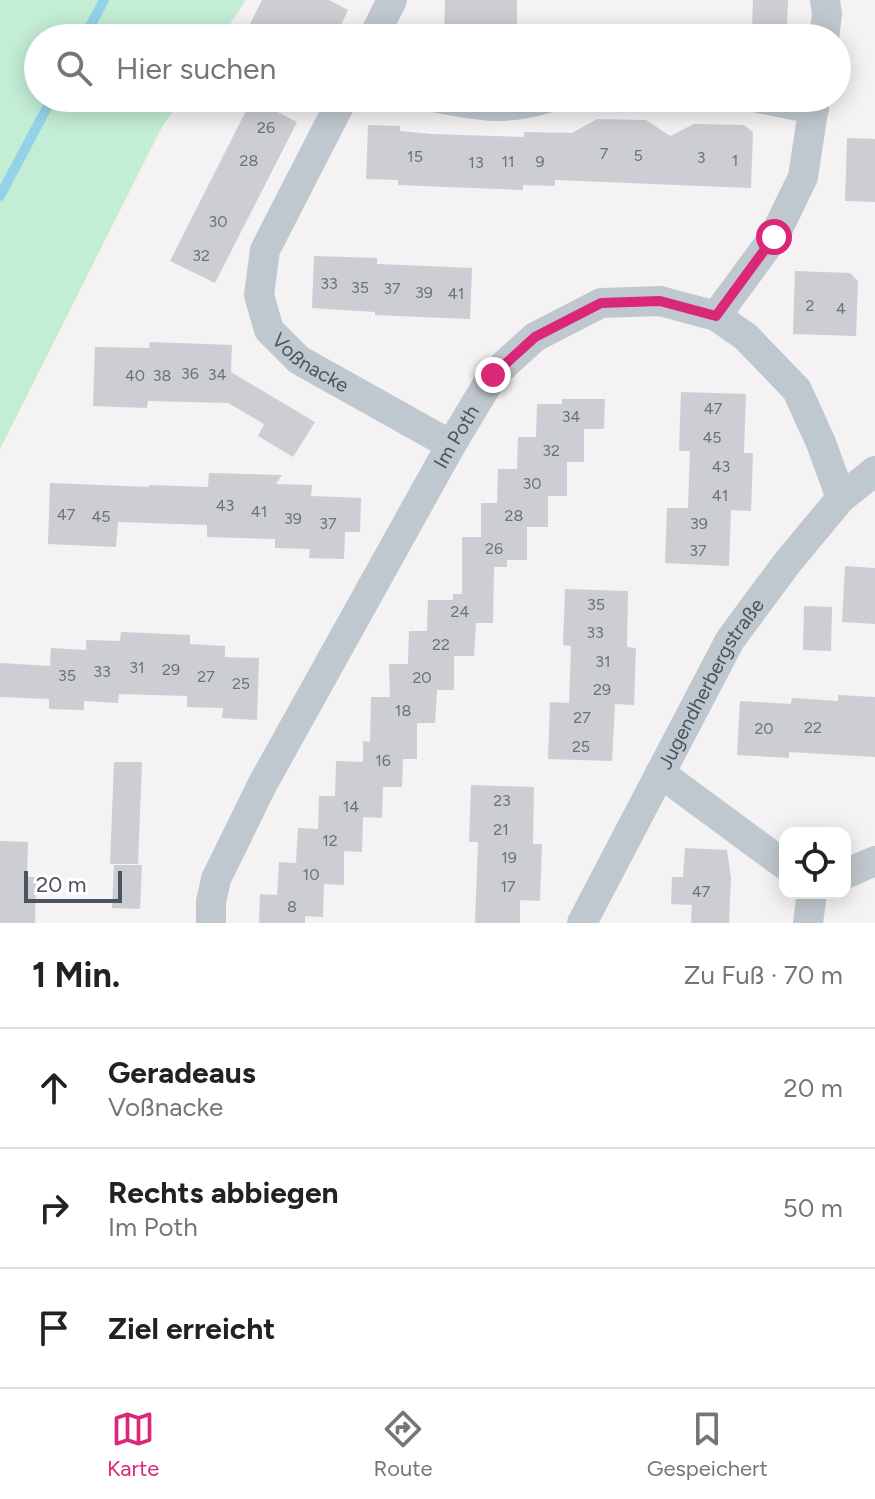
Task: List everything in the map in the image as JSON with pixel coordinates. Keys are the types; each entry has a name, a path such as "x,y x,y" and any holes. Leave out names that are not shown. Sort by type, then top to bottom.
{"street":[{"path":"380,24 392,0"},
{"path":"825,0 826,24"},
{"name":"Voßnacke","path":"336,112 265,250 259,295 269,330 299,360 451,445"},
{"path":"716,316 774,237 803,177 814,112"},
{"name":"Im Poth","path":"211,923 216,879 262,785 493,375 535,337 601,303 660,301 716,316 746,337 797,390 841,498"},
{"name":"Jugendherbergstraße","path":"582,923 730,640 787,563 841,498 875,471"},
{"path":"660,773 779,861"},
{"path":"851,871 875,861"},
{"path":"808,923 811,899"}],"green space":[{"path":"0,0 246,0 230,24 24,24 24,112 172,112 0,449"}],"building":[{"path":"262,0 329,0 348,10 342,24 250,24"},
{"path":"445,0 517,0 517,24 444,24"},
{"path":"753,0 788,0 787,24 752,24"},
{"path":"245,112 277,112 297,122 215,283 170,261"},
{"path":"597,119 646,120 670,136 694,124 744,125 753,132 751,188 555,180 555,186 523,185 523,190 398,185 398,180 366,179 368,125 400,126 400,131 431,134 524,137 524,132 572,133"},
{"path":"847,138 875,139 875,202 845,201"},
{"path":"314,256 377,258 377,264 472,268 470,319 375,315 375,312 312,308"},
{"path":"795,271 850,273 858,281 856,336 793,334"},
{"path":"150,342 232,345 231,372 315,422 293,457 258,436 264,424 228,403 148,401 147,408 93,406 95,347 149,348"},
{"path":"681,392 746,394 744,453 753,453 751,511 731,510 729,566 665,563 667,508 688,508 690,451 679,451"},
{"path":"562,399 605,399 604,429 584,429 584,462 567,462 567,496 548,496 548,527 527,527 527,560 507,560 507,567 494,567 493,623 476,623 474,656 454,656 454,690 437,690 435,723 417,723 417,759 403,759 402,787 383,787 382,818 363,817 362,852 344,851 344,885 324,884 323,917 305,916 305,923 259,923 260,894 277,895 279,862 296,863 298,828 318,829 319,796 335,796 336,761 363,762 363,741 370,742 371,697 390,697 389,664 408,664 409,631 427,631 428,600 453,600 453,594 462,594 462,537 481,537 481,503 497,503 498,469 517,469 518,437 536,437 537,404 562,404"},
{"path":"209,473 282,475 276,484 312,485 311,496 361,498 360,532 345,532 344,559 309,558 310,549 275,548 275,539 207,537 207,525 118,522 116,547 48,544 50,483 208,487"},
{"path":"845,566 875,568 875,624 842,622"},
{"path":"565,589 628,591 627,647 636,648 634,705 615,704 612,761 548,759 550,702 569,703 571,646 563,645"},
{"path":"804,606 832,607 831,651 803,650"},
{"path":"121,632 190,635 190,644 225,646 225,657 259,658 257,720 222,718 223,708 187,707 187,696 119,694 118,703 84,701 84,710 49,709 49,699 0,697 0,663 50,666 51,648 86,650 86,640 120,641"},
{"path":"838,695 875,697 875,757 789,752 789,758 737,755 740,701 791,704 792,698 838,701"},
{"path":"114,762 142,762 138,864 110,864"},
{"path":"471,785 534,787 533,844 542,844 540,901 520,900 520,923 475,923 478,842 469,842"},
{"path":"0,841 28,842 27,877 36,877 35,923 0,923"},
{"path":"685,848 727,850 731,878 729,923 691,923 692,905 671,904 672,877 683,877"},
{"path":"114,865 142,865 140,909 112,908"}],"waterway":[{"path":"91,24 104,0"},
{"path":"0,196 45,112"}],"route":[{"path":"493,375 535,337 601,303 660,301 716,316 774,237"}]}
